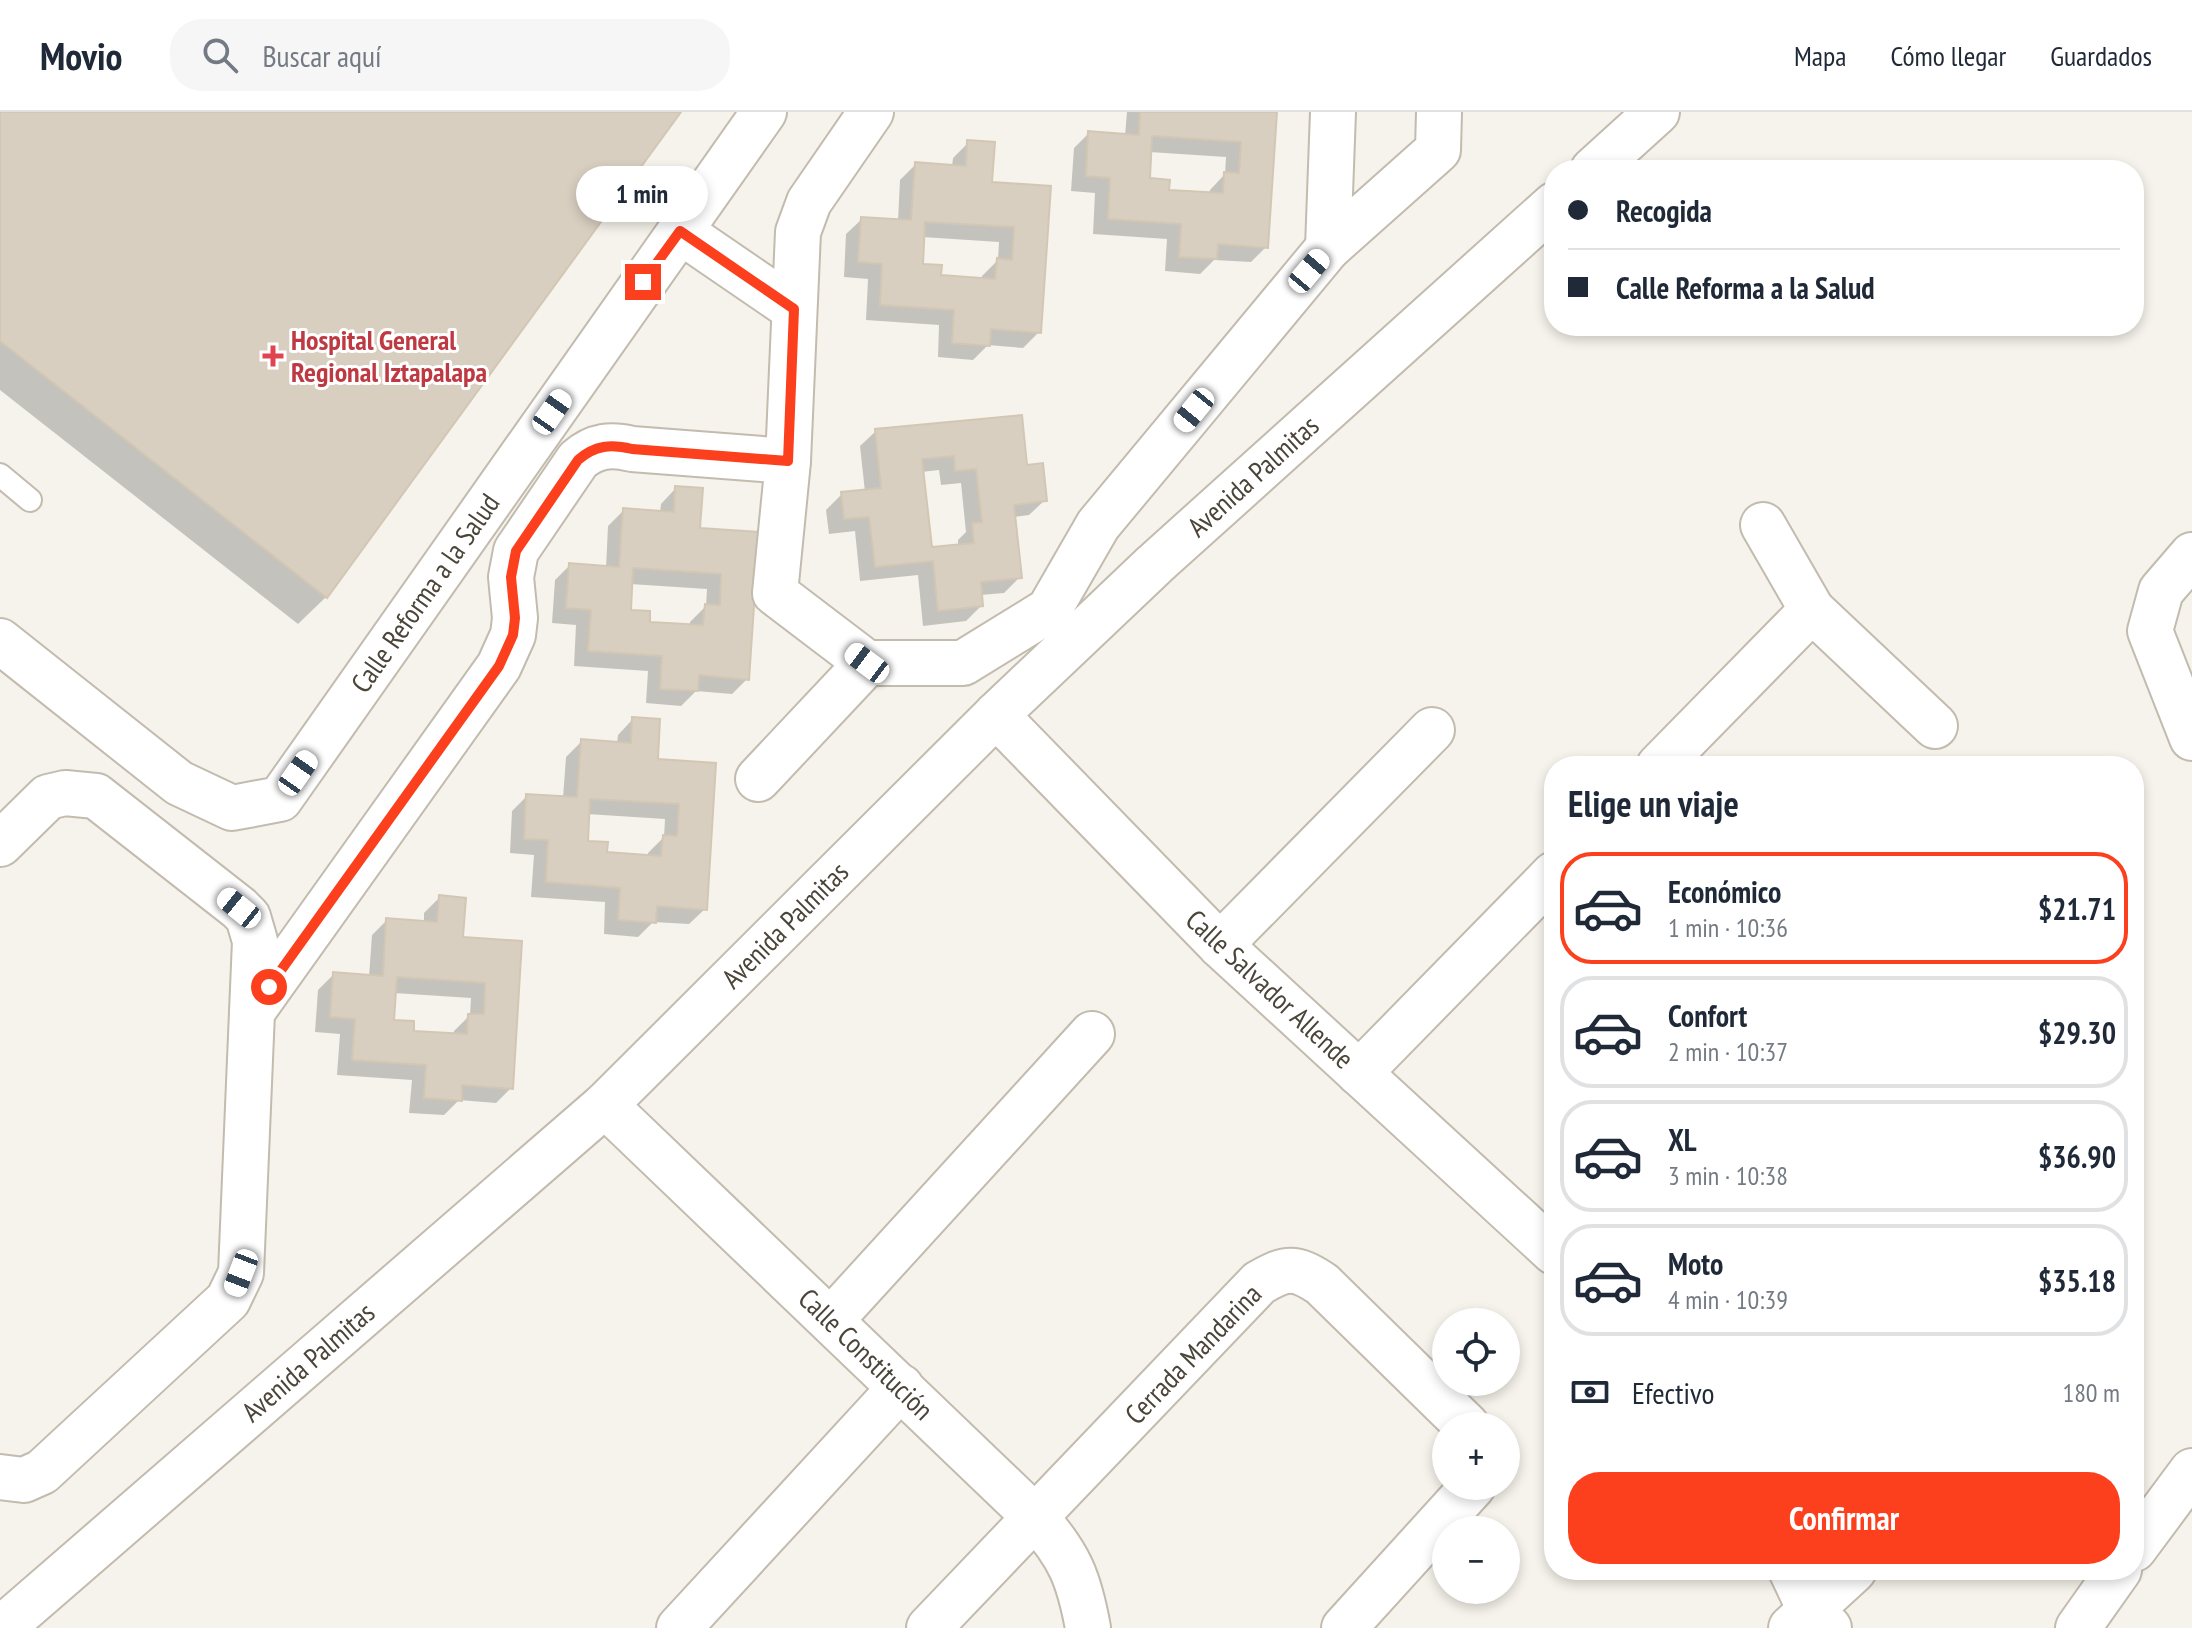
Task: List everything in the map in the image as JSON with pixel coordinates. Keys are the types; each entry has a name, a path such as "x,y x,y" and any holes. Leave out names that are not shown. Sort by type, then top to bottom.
{"street":[{"name":"Calle Reforma a la Salud","path":"0,641 179,783 232,808 280,799 764,112"},
{"path":"871,112 824,177 802,217 798,232 788,461 775,593 867,663 963,663 1049,610 1098,525 1328,248 1438,150 1439,112"},
{"path":"1328,248 1333,112"},
{"path":"1604,160 1657,112"},
{"name":"Avenida Palmitas","path":"2,1628 605,1105 996,715 1155,564 1544,214"},
{"path":"680,231 794,309"},
{"path":"252,1012 499,666 513,635 515,618 511,577 516,551 578,460 588,451 617,445 632,449 788,461"},
{"path":"1763,525 1812,610 1935,726"},
{"path":"2192,555 2161,591 2150,631 2192,738"},
{"path":"1669,756 1812,610"},
{"path":"758,779 867,663"},
{"name":"Calle Salvador Allende","path":"996,715 1220,945 1544,1238"},
{"path":"1220,945 1432,730"},
{"path":"0,844 48,797 84,793 108,803 239,908 248,917 255,941 241,1273 234,1290 228,1300 42,1472 24,1480 0,1477"},
{"path":"1359,1073 1544,884"},
{"path":"831,1320 1092,1034"},
{"name":"Calle Constitución","path":"605,1105 1036,1518 1060,1544 1081,1586 1088,1628"},
{"name":"Cerrada Mandarina","path":"929,1628 1259,1283 1279,1271 1302,1270 1322,1284 1453,1412"},
{"path":"679,1628 901,1387"},
{"path":"2144,1536 2192,1471"},
{"path":"1344,1628 1460,1500"},
{"path":"1795,1580 1810,1622 1846,1580"},
{"path":"2078,1628 2112,1580"}],"lane":[{"path":"0,475 30,500"}],"building":[{"name":"Hospital General Regional Iztapalapa","path":"0,112 681,112 327,598 0,341"},
{"path":"1140,112 1277,112 1268,248 1218,244 1217,259 1179,257 1181,224 1108,219 1110,178 1086,176 1088,131 1139,135","holes":["1152,136 1241,142 1239,173 1224,172 1223,193 1169,190 1170,180 1150,178"]},
{"path":"967,140 995,142 992,182 1051,186 1041,333 991,329 990,346 952,343 954,310 880,305 882,264 858,262 861,217 911,220 915,162 966,166","holes":["925,222 1014,227 1012,260 997,258 995,279 941,275 942,265 923,264"]},
{"path":"1022,415 1027,465 1043,463 1047,501 1014,505 1022,578 981,582 983,606 938,611 933,561 875,567 869,517 844,519 841,492 881,488 875,429","holes":["954,456 955,471 976,469 982,522 972,523 974,543 932,547 922,459"]},
{"path":"675,486 703,488 700,528 759,532 749,680 699,675 698,691 660,689 662,656 588,651 591,610 566,608 569,563 619,567 623,508 674,512","holes":["633,568 721,574 720,605 705,604 703,625 650,622 650,611 631,610"]},
{"path":"632,717 660,719 658,759 716,763 707,910 657,906 656,923 618,920 620,888 546,882 548,840 524,839 526,794 577,797 581,739 631,743","holes":["590,799 679,804 677,836 663,835 661,856 607,852 608,842 588,841"]},
{"path":"439,895 466,898 463,937 522,941 513,1089 462,1085 462,1101 424,1098 426,1065 352,1060 355,1019 330,1017 333,972 383,976 386,918 437,922","holes":["397,977 485,983 484,1014 468,1014 467,1034 414,1031 414,1021 394,1020"]}],"place":[{"name":"Hospital General Regional Iztapalapa","path":"273,356"}],"route":[{"path":"269,987 499,666 513,635 515,603 511,577 516,551 578,460 588,451 617,445 632,449 788,461 794,309 680,231 643,282"}]}
